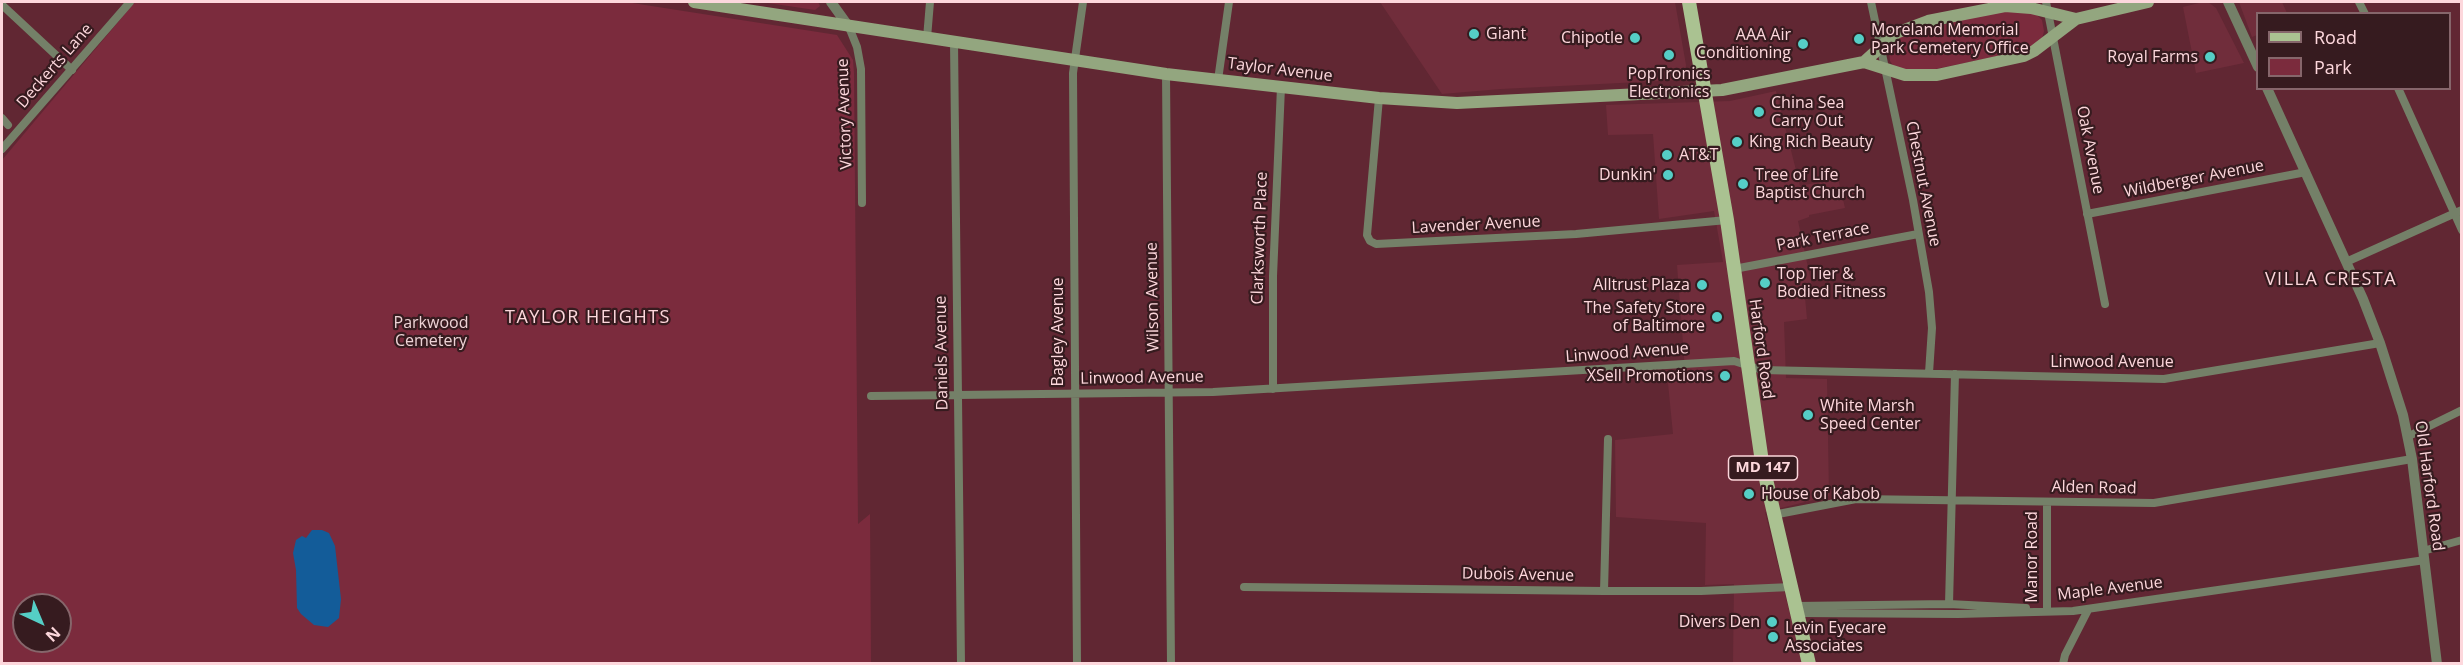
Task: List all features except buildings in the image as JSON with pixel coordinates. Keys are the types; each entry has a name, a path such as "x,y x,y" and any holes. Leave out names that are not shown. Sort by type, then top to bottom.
{"main road":[{"name":"Taylor Avenue","path":"694,2 1166,74 1379,98 1457,103 1705,91 1740,87 1864,62 1905,75 1937,75 2024,56 2076,19 2148,2"},
{"name":"Harford Road","path":"1689,2 1727,220 1747,365 1773,515 1809,663"},
{"name":"Taylor Avenue","path":"1864,62 1904,29 1928,21 2005,6 2047,7 2076,19"}],"street":[{"name":"Deckerts Lane","path":"2,149 130,2"},
{"path":"831,2 849,27"},
{"path":"927,38 930,2"},
{"name":"Bagley Avenue","path":"1077,663 1072,73 1083,2"},
{"path":"1218,80 1229,2"},
{"name":"Chestnut Avenue","path":"1871,2 1931,305 1929,373"},
{"path":"2228,2 2256,63"},
{"path":"2,5 72,70"},
{"name":"Oak Avenue","path":"2047,7 2105,304"},
{"name":"Victory Avenue","path":"849,27 857,47 861,69 862,203"},
{"name":"Daniels Avenue","path":"954,42 961,663"},
{"name":"Wilson Avenue","path":"1166,74 1171,663"},
{"name":"Clarksworth Place","path":"1273,390 1273,276 1281,87"},
{"name":"Old Harford Road","path":"2268,90 2380,343 2409,436 2437,663"},
{"path":"2399,90 2458,212 2462,230"},
{"name":"Lavender Avenue","path":"1379,98 1367,235 1370,241 1376,244 1576,234 1727,220"},
{"name":"Wildberger Avenue","path":"2087,214 2306,172"},
{"path":"2346,262 2458,212"},
{"name":"Park Terrace","path":"1734,269 1918,234"},
{"name":"Linwood Avenue","path":"871,396 1169,394 1273,390 1734,361 1762,370 2164,379 2380,343"},
{"path":"1949,604 1955,374"},
{"path":"2409,436 2462,410"},
{"path":"1604,591 1608,439"},
{"name":"Alden Road","path":"1773,515 1856,499 2154,503 2412,459"},
{"name":"Manor Road","path":"2047,503 2047,611"},
{"name":"Maple Avenue","path":"1797,610 2088,610 2424,556 2462,540"},
{"name":"Dubois Avenue","path":"1244,587 1604,591 1702,591 1791,587"},
{"path":"1797,610 1949,604 1970,610"},
{"path":"2063,663 2088,610"}],"shaded area":[{"path":"1380,2 1675,2 1686,65 1685,73 1679,80 1442,94"},
{"path":"2208,2 2216,8 2244,63 2196,73 2183,7"},
{"path":"2239,2 2282,2 2287,12 2256,12 2256,35 2252,37"},
{"path":"1776,91 1800,186 1838,178 1845,208 1809,215 1798,221 1814,295 1805,297 1807,319 1784,322 1786,378 1827,379 1829,496 1765,512 1802,663 1733,663 1734,584 1705,585 1706,523 1616,517 1615,440 1673,434 1667,373 1685,370 1677,265 1723,262 1714,211 1659,219 1653,134 1608,135 1606,105 1730,101"}],"green space":[{"name":"Parkwood Cemetery","path":"135,2 626,2 837,35 853,60 854,73 858,524 870,514 871,663 2,664 2,160"},
{"path":"761,2 818,2 820,6 815,10"},
{"path":"2000,11 2029,11 2038,16 2042,20 2044,31 2042,39 2032,49 1921,72 1895,68 1890,61 1889,50 1892,44 1908,30"}],"water":[{"path":"312,530 329,533 335,546 341,599 339,618 328,627 314,625 297,608 293,553 296,540 302,536 306,538"}],"place":[{"name":"Giant","path":"1474,34"},
{"name":"Chipotle","path":"1635,38"},
{"name":"Moreland Memorial Park Cemetery Office","path":"1859,39"},
{"name":"AAA Air Conditioning","path":"1803,44"},
{"name":"PopTronics Electronics","path":"1669,55"},
{"name":"Royal Farms","path":"2210,57"},
{"name":"China Sea Carry Out","path":"1759,112"},
{"name":"King Rich Beauty","path":"1737,142"},
{"name":"AT&T","path":"1667,155"},
{"name":"Dunkin'","path":"1668,175"},
{"name":"Tree of Life Baptist Church","path":"1743,184"},
{"name":"Top Tier & Bodied Fitness","path":"1765,283"},
{"name":"Alltrust Plaza","path":"1702,285"},
{"name":"The Safety Store of Baltimore","path":"1717,317"},
{"name":"XSell Promotions","path":"1725,376"},
{"name":"White Marsh Speed Center","path":"1808,415"},
{"name":"House of Kabob","path":"1749,494"},
{"name":"Divers Den","path":"1772,622"},
{"name":"Levin Eyecare Associates","path":"1773,637"}],"district":[{"name":"VILLA CRESTA","path":"2331,280"},
{"name":"TAYLOR HEIGHTS","path":"588,318"}]}
